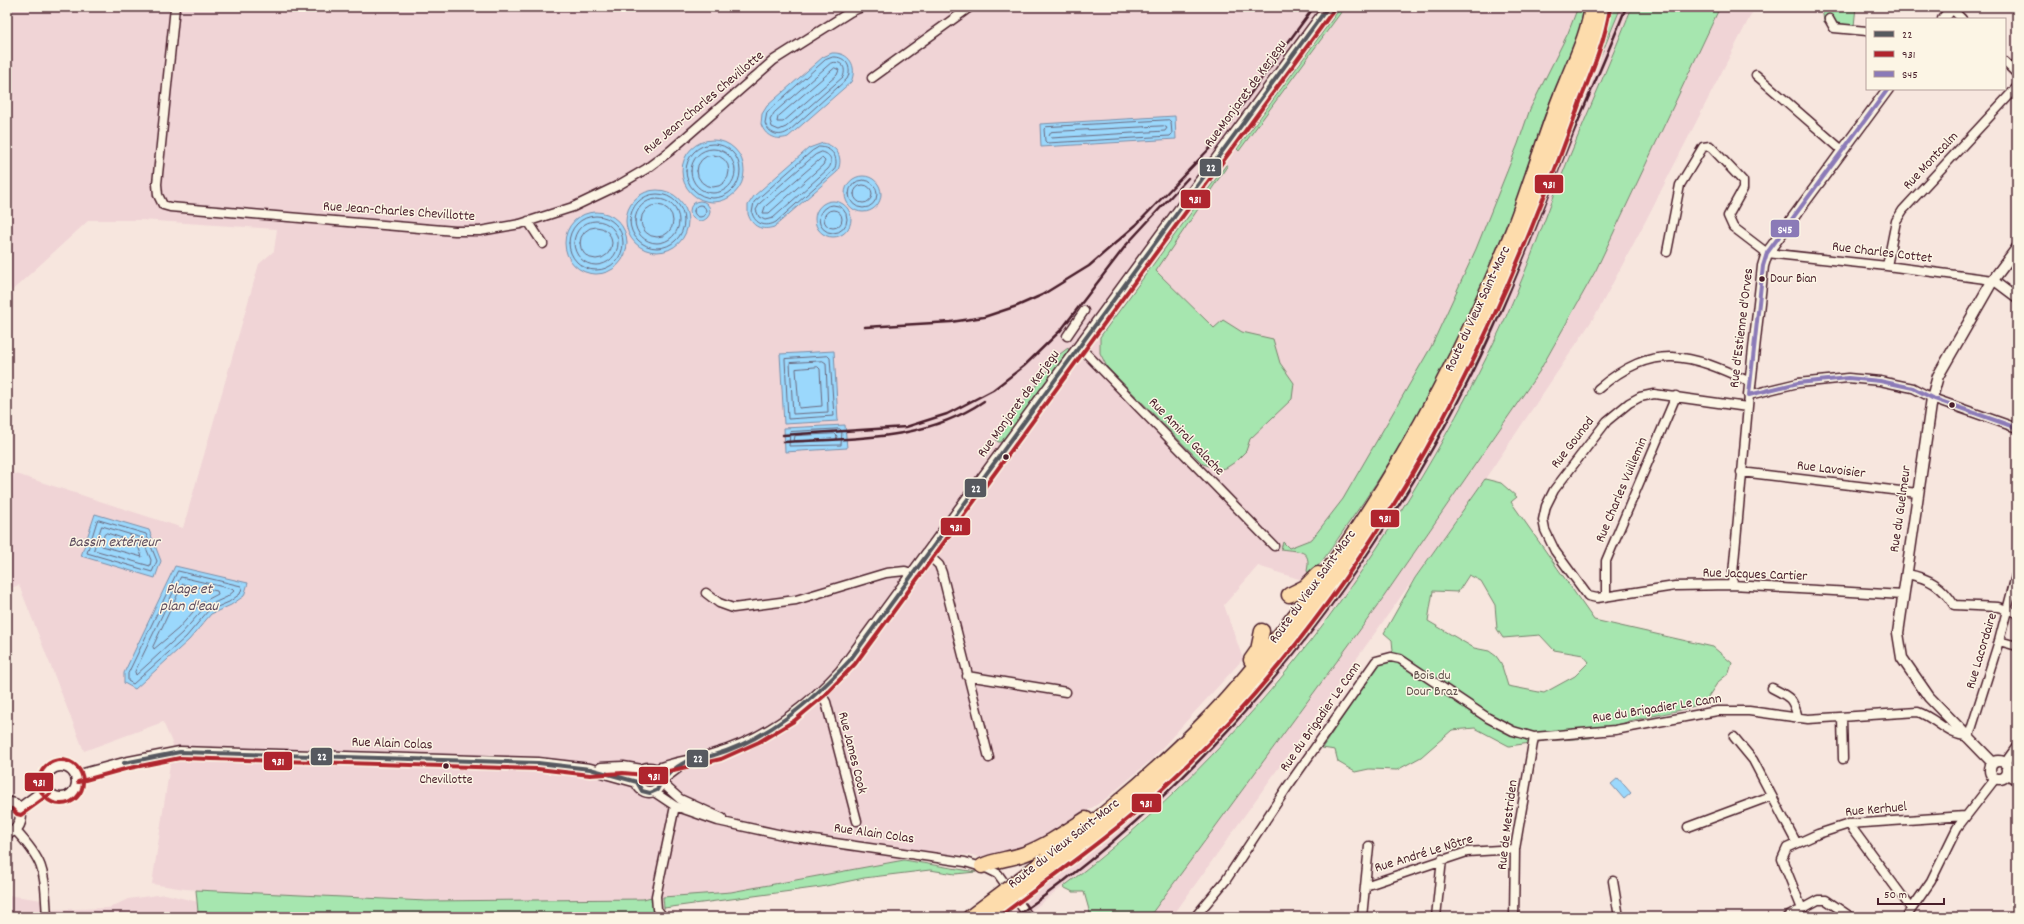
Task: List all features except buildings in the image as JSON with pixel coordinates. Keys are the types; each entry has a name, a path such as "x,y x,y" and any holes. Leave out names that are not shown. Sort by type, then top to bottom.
{"highway":[{"name":"Route du Vieux Saint-Marc","path":"989,917 1011,890 1084,832 1174,752 1227,699 1290,622 1340,553 1405,452 1460,350 1514,227 1557,105 1586,32 1592,7"},
{"name":"Route du Vieux Saint-Marc","path":"970,917 1107,828 1156,786 1206,738 1255,684 1298,632 1355,553 1416,456 1477,341 1522,236 1598,39 1603,20 1604,7"},
{"path":"1288,594 1305,587 1340,553"},
{"path":"982,866 988,863 1025,854 1044,846 1106,804 1174,752 1258,650 1262,631"}],"street":[{"name":"Rue Jean-Charles Chevillotte","path":"175,7 157,184 158,195 163,205 170,207 455,231 480,231 528,221 573,207 617,186 646,169 670,151 774,60 849,10 862,7"},
{"path":"872,78 970,7"},
{"name":"Rue Monjaret de Kerjegu","path":"656,770 667,765 720,753 756,737 791,716 820,692 850,660 1328,7"},
{"path":"1944,18 1952,8 1961,18"},
{"path":"1829,19 1834,28 1866,31"},
{"path":"2006,63 2017,74"},
{"path":"1756,75 1842,150"},
{"name":"Rue Montcalm","path":"1887,266 1896,221 1903,210 2017,87"},
{"name":"Rue d'Estienne d'Orves","path":"1732,586 1747,407 1763,266 1767,253 1887,90"},
{"path":"1667,252 1680,184 1703,147 1710,146 1743,181 1744,189 1728,216 1733,228 1767,253"},
{"path":"528,221 543,244"},
{"name":"Rue du Guelmeur","path":"1994,762 1929,697 1902,658 1898,633 1917,493 1932,398 1938,376 1994,280 2017,248"},
{"name":"Rue Charles Cottet","path":"1767,253 1887,266 1994,280"},
{"path":"1994,280 2017,298"},
{"path":"1067,336 1084,311"},
{"name":"Rue Amiral Galache","path":"1079,346 1274,546"},
{"path":"1598,389 1613,376 1632,366 1661,357 1683,357 1703,362 1750,382"},
{"path":"1749,395 1798,383 1848,378 1880,381 1913,388 1932,398 2017,428"},
{"name":"Rue Gounod","path":"1606,596 1597,598 1588,596 1555,551 1545,530 1544,520 1546,506 1554,490 1607,421 1616,412 1640,397 1654,394 1676,396 1747,407"},
{"name":"Rue Charles Vuillemin","path":"1606,596 1606,561 1676,396"},
{"name":"Rue Lavoisier","path":"1741,472 1917,493"},
{"path":"927,554 939,565 942,573 989,758"},
{"path":"706,593 719,603 734,608 796,600 886,573 905,571 913,574"},
{"name":"Rue Lacordaire","path":"1969,736 1999,641 2017,572"},
{"path":"1907,574 1931,581 1940,587 1954,605 1998,607 2017,613"},
{"name":"Rue Jacques Cartier","path":"1606,596 1675,586 1732,586 1903,595"},
{"path":"1999,641 2017,646"},
{"name":"Rue du Brigadier Le Cann","path":"1195,917 1226,880 1376,661 1391,657 1400,659 1488,718 1513,731 1534,737 1615,730 1734,710 1798,718 1842,718 1918,712 1926,715 1954,734 1969,736"},
{"path":"968,676 1066,692"},
{"path":"1772,688 1790,697 1794,703 1798,718"},
{"name":"Rue James Cook","path":"820,692 826,702 856,822"},
{"path":"1842,718 1843,759"},
{"name":"Rue de Mestriden","path":"1514,917 1515,849 1534,737"},
{"path":"1734,737 1752,760 1796,842"},
{"path":"2005,763 2017,746"},
{"name":"Rue Alain Colas","path":"76,776 124,763 180,752 538,763 590,769 637,782"},
{"name":"Rue Monjaret de Kerjegu","path":"661,781 687,761"},
{"path":"1999,761 2005,763 2013,776 2000,780 1995,779 1990,775 1990,768 1994,762 1999,761"},
{"path":"65,766 74,772 76,776 77,781 74,792 65,798 54,797 46,789 45,784 47,774 55,767 65,766"},
{"name":"Rue Alain Colas","path":"590,769 623,767 642,770"},
{"path":"648,768 656,770 661,781 660,786 654,792 642,791 637,782 638,775 642,770 648,768"},
{"path":"1906,917 1931,881 1957,828 1995,779"},
{"name":"Rue Alain Colas","path":"661,781 680,799 735,824"},
{"path":"19,809 46,789"},
{"name":"Rue Alain Colas","path":"654,792 675,806 718,821 788,836 965,862 982,866 998,874 1029,917"},
{"path":"1688,827 1771,796"},
{"path":"7,802 15,804 19,809 21,820 11,831 33,850 43,870 47,917"},
{"path":"664,917 657,909 656,896 675,806"},
{"name":"Rue Kerhuel","path":"1802,909 1782,859 1787,848 1796,842 1836,827 1849,824 1966,816"},
{"path":"1849,824 1912,908"},
{"path":"1362,917 1369,846"},
{"name":"Rue André Le Nôtre","path":"1365,886 1466,852 1515,849"},
{"path":"1436,917 1442,860"},
{"path":"1613,881 1619,917"},
{"path":"1787,917 1818,900 1826,900 1851,917"}],"shaded area":[{"path":"7,7 1581,7 1467,326 1439,376 1305,581 1258,566 1224,605 1243,659 1151,760 1107,798 1038,842 1006,854 982,858 972,855 937,854 731,892 652,899 476,901 330,898 185,889 152,884 173,745 163,722 84,751 19,585 7,589 7,471 183,528 259,264 274,251 277,229 141,220 89,220 7,295"},
{"path":"1621,7 1632,7 1569,158 1513,302 1465,400 1387,534 1351,587 1248,716 1198,770 1084,871 1023,917 1004,917 1136,812 1187,765 1275,671 1530,234"},
{"path":"1720,7 1755,7 1598,311 1485,479 1172,917 1149,917 1376,608 1539,372 1596,270"},
{"path":"165,894 198,902 199,917 7,917 7,895 42,900 48,910 109,908 128,899"}],"green space":[{"path":"1578,7 1587,7 1583,21 1544,117 1525,178 1508,224 1469,313 1426,400 1376,484 1318,566 1309,574 1307,571 1307,558 1305,555 1298,551 1281,549 1283,542 1289,548 1312,539 1343,499 1431,347 1476,249 1518,144 1530,109 1568,33"},
{"path":"1609,7 1621,7 1569,133 1566,132"},
{"path":"1632,7 1720,7 1596,270 1539,372 1376,608 1149,917 1091,917 1084,892 1073,892 1063,887 1132,832 1196,771 1256,707 1312,639 1364,567 1412,493 1456,416 1506,316 1525,272 1568,160"},
{"path":"1822,7 1856,7 1854,26 1835,22 1824,22"},
{"path":"1337,10 1236,148 1234,146 1325,21 1332,12"},
{"path":"1339,10 1342,11 1239,151 1237,149"},
{"path":"1226,157 1229,157 1109,319 1109,315"},
{"path":"1226,165 1228,165 1156,271 1214,328 1223,320 1242,332 1273,339 1280,363 1294,383 1292,399 1250,439 1246,451 1235,462 1226,468 1218,469 1203,464 1107,367 1100,353 1100,337"},
{"path":"1068,348 1069,350 1002,442 998,442 996,439 1060,354"},
{"name":"Bois du Dour Braz","path":"1485,479 1501,483 1517,497 1511,502 1594,620 1713,647 1732,663 1729,673 1718,682 1704,703 1681,710 1629,721 1590,738 1545,741 1509,746 1475,728 1452,730 1421,757 1397,770 1369,769 1355,772 1338,762 1335,750 1322,748 1376,667 1393,651 1392,640 1384,633 1415,578","holes":["1469,575 1481,581 1495,605 1497,629 1503,638 1540,635 1554,650 1583,655 1589,662 1575,676 1544,693 1508,686 1501,663 1496,656 1489,651 1474,648 1428,621 1433,591 1458,592"]},
{"path":"904,860 976,872 955,874 930,870 864,878 821,887 664,908 663,897 731,892"},
{"path":"196,890 426,901 643,899 656,896 657,909 665,917 342,917 341,913 321,916 198,912"}],"water":[{"path":"832,53 843,55 850,61 853,66 853,76 851,82 788,137 775,138 765,132 761,124 762,114 767,106 823,57"},
{"path":"1175,116 1176,139 1041,147 1040,124"},
{"path":"713,140 725,143 735,149 741,159 744,171 741,183 735,193 725,199 713,202 701,199 691,193 685,183 682,171 685,159 691,149 701,143"},
{"path":"823,143 836,150 840,158 837,172 774,227 762,228 755,225 748,214 748,205 754,196 809,148"},
{"path":"867,176 876,181 880,187 880,201 876,207 867,212 859,212 850,207 846,201 845,190 850,181 856,177"},
{"path":"657,190 669,193 679,199 685,209 688,221 685,233 679,243 669,249 657,252 645,249 635,243 629,233 626,221 629,209 635,199 645,193"},
{"path":"696,201 704,201 710,207 710,215 704,221 696,221 690,215 690,207"},
{"path":"837,201 846,206 850,212 850,226 846,232 837,237 829,237 820,232 816,226 815,215 820,206 826,202"},
{"path":"596,212 608,215 618,221 624,231 627,243 624,255 618,265 608,271 596,274 584,271 574,265 568,255 565,243 568,231 574,221 584,215"},
{"path":"834,351 838,421 784,424 780,354"},
{"path":"845,425 847,448 785,452 784,428"},
{"name":"Bassin extérieur","path":"95,514 149,530 161,561 155,578 81,556"},
{"name":"Plage et plan d'eau","path":"175,566 248,583 244,596 231,605 211,614 189,640 135,689 124,683 124,673"},
{"path":"1618,778 1631,793 1624,799 1611,784"}],"railway":[{"path":"865,327 951,322 984,317 1017,306 1042,295 1089,266 1136,225 1212,146 1314,7"},
{"path":"1015,917 1087,863 1154,804 1218,741 1277,674 1332,603 1383,529 1430,453 1472,374 1486,344 1513,284 1574,131 1626,7"},
{"path":"783,435 906,427 947,414 993,390 1024,366 1061,330 1127,244 1188,178"},
{"path":"783,442 861,438 912,431 937,424 961,414 984,401"}],"transit line":[{"name":"22","path":"124,763 180,752 538,763 590,769 637,782 642,791 650,793 657,790 669,773 687,761 711,756 731,749 769,730 804,705 850,660 1328,7"},
{"name":"931","path":"999,917 1123,823 1162,789 1225,727 1282,661 1335,592 1384,520 1428,446 1469,369 1506,290 1566,141 1602,43 1610,8"},
{"name":"931","path":"78,782 125,769 180,758 538,769 590,775 623,773 656,776 669,771 721,759 759,742 794,721 824,696 855,664 1333,11"},
{"name":"S45","path":"1749,395 1763,266 1767,253 1887,90"},
{"name":"S45","path":"1749,395 1798,383 1848,378 1880,381 1913,388 1932,398 2017,428"},
{"name":"931","path":"57,760 65,760 70,761 77,766 82,773 83,782 82,791 77,798 70,803 57,804 49,801 42,794 39,786 39,778 42,770 49,763 57,760"},
{"name":"931","path":"7,808 12,809 17,814 21,815 50,794"}],"place":[{"name":"Dour Bian","path":"1762,279"},
{"name":"Chevillotte","path":"446,766"}]}
